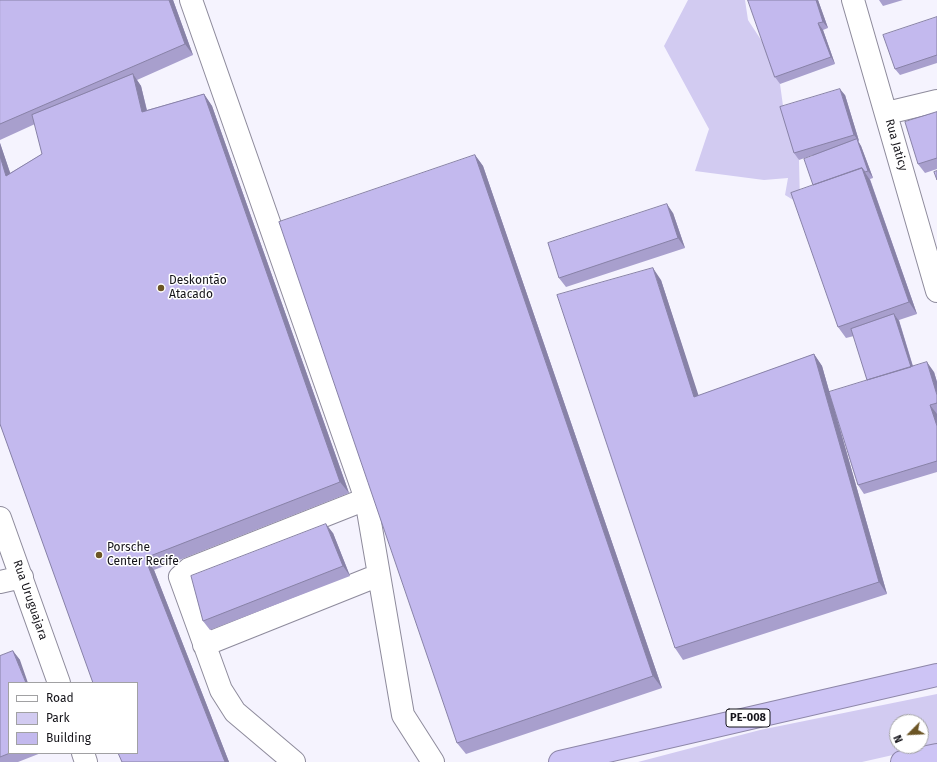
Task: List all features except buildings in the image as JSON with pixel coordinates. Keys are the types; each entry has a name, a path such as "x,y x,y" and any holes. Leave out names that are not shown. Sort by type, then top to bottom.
{"highway":[{"name":"PE-008","path":"560,762 937,675"},
{"path":"902,762 937,755"}],"street":[{"path":"191,0 366,499 403,715 433,762"},
{"name":"Rua Jaticy","path":"853,0 887,113 937,291"},
{"path":"887,113 937,101"},
{"path":"294,762 235,712 221,690 180,577 189,569 366,499"},
{"name":"Rua Uruguajara","path":"0,518 59,682"},
{"path":"204,645 379,575"},
{"path":"0,582 22,577"}],"green space":[{"path":"688,0 745,0 748,20 767,49 780,84 784,113 799,160 800,204 785,195 788,178 764,180 695,171 709,129 664,46"},
{"path":"937,694 937,745 929,747 929,714 889,714 889,754 897,754 862,762 638,762 760,730"}],"place":[{"name":"Deskontão Atacado","path":"161,288"},
{"name":"Porsche Center Recife","path":"99,555"}]}
